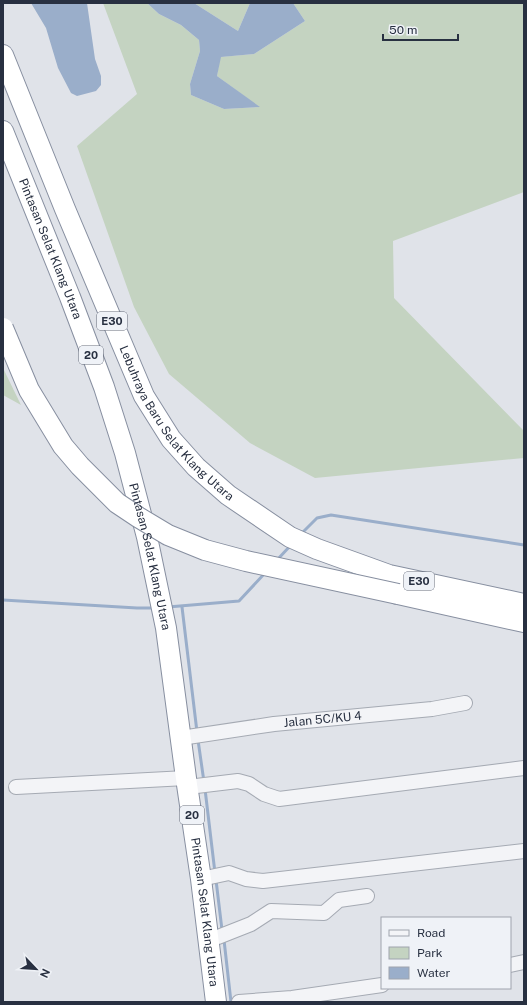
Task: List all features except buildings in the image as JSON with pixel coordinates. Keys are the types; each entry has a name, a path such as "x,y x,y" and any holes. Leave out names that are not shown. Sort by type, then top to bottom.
{"highway":[{"name":"Lebuhraya Baru Selat Klang Utara","path":"3,56 65,209 144,396 171,439 196,468 228,495 290,537 317,549 389,574 524,604"},
{"name":"Pintasan Selat Klang Utara","path":"3,131 70,297 104,387 125,453 147,537 166,628 181,738 205,879 213,938 216,1002"},
{"name":"E30","path":"3,328 29,390 63,446 80,466 117,503 168,535 205,550 246,562 524,622"}],"street":[{"name":"Jalan 5C/KU 4","path":"181,738 274,724 432,709 465,703"},
{"path":"16,787 190,784 238,781 249,784 264,794 279,799 524,768"},
{"path":"205,879 228,873 263,881 524,850"},
{"path":"213,938 251,924 271,911 324,912 339,900 367,896"},
{"path":"511,964 524,962"},
{"path":"239,1002 292,998 381,985"}],"green space":[{"path":"103,3 147,3 159,14 181,25 199,40 200,51 190,84 191,95 224,109 259,107 217,76 220,57 254,54 305,21 293,3 524,3 524,192 393,241 394,298 524,431 524,458 315,478 250,443 169,374 134,307 77,146 137,94"},
{"path":"194,3 250,3 238,31"},
{"path":"3,368 21,405 3,395"}],"water":[{"path":"31,3 87,3 95,59 101,76 101,85 96,91 77,96 71,93 58,68 46,28"},
{"path":"147,3 194,3 238,31 250,3 293,3 305,21 254,54 221,57 217,76 260,107 224,109 191,95 190,84 200,51 199,40 181,25 159,14"}],"waterway":[{"path":"301,534 317,518 331,515 524,545"},
{"path":"277,560 291,545"},
{"path":"168,607 239,601 265,573"},
{"path":"3,600 155,608"},
{"path":"182,607 197,732"},
{"path":"198,740 204,782"},
{"path":"205,789 215,873"},
{"path":"216,880 222,930"},
{"path":"224,940 231,1002"}]}
